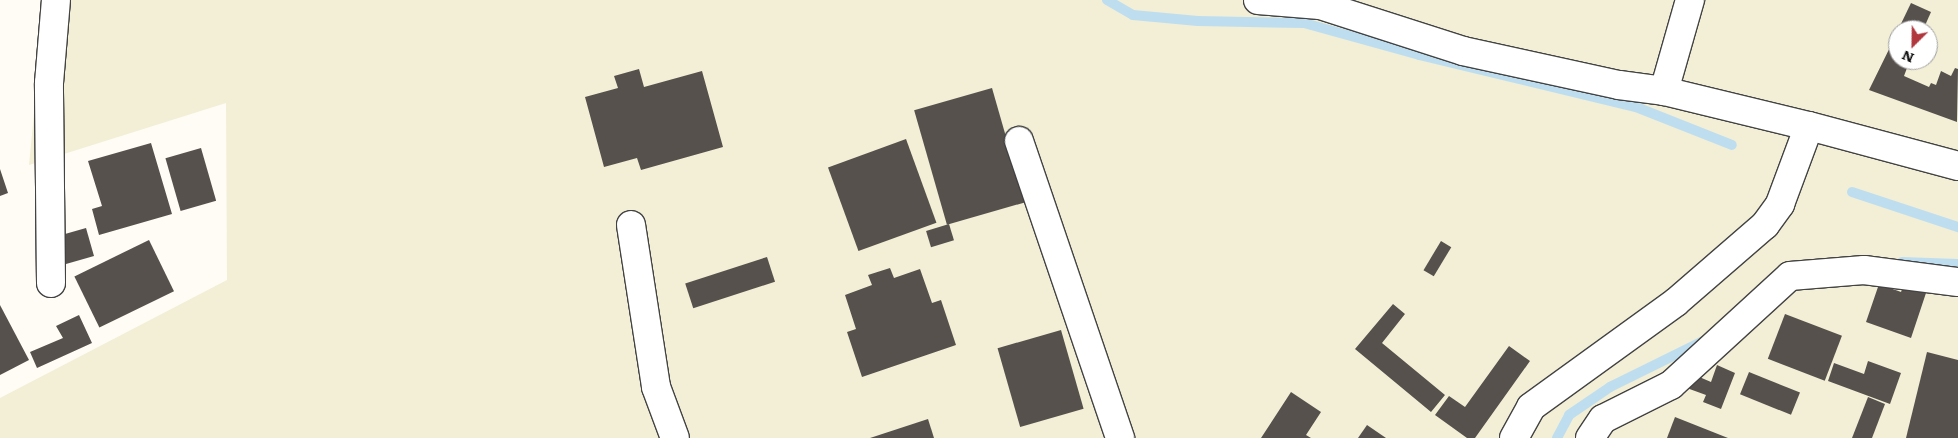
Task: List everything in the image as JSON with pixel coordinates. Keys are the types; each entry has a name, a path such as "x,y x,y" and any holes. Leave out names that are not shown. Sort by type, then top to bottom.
{"street":[{"path":"51,284 48,83 56,0"},
{"path":"1258,0 1320,5 1463,51 1619,85 1664,91 1809,126 1958,166"},
{"path":"1664,91 1690,0"},
{"path":"1514,438 1531,407 1676,302 1765,225 1780,204 1809,126"},
{"path":"1019,141 1120,438"},
{"path":"631,225 656,388 675,438"},
{"path":"1590,438 1603,419 1671,385 1790,276 1864,270 1958,282"}],"shaded area":[{"path":"45,0 1958,0 1958,438 0,438 0,398 227,280 226,103 29,165"}],"building":[{"path":"1911,3 1931,12 1927,20 1903,20"},
{"path":"1888,51 1888,70 1906,70 1904,76 1929,87 1931,83 1936,85 1941,71 1951,76 1955,68 1958,69 1957,122 1869,90"},
{"path":"639,69 644,87 702,71 723,147 641,170 637,158 604,167 585,97 618,88 614,76"},
{"path":"992,88 1025,202 947,225 914,110"},
{"path":"906,139 936,223 858,251 828,167"},
{"path":"151,143 172,214 99,235 92,209 102,206 88,161"},
{"path":"201,148 216,201 181,211 165,158"},
{"path":"0,169 8,193 0,196"},
{"path":"949,224 954,240 931,247 926,231"},
{"path":"86,228 94,256 65,264 57,236"},
{"path":"149,240 174,291 99,328 74,276"},
{"path":"1441,241 1451,247 1434,276 1423,270"},
{"path":"767,257 775,282 693,308 685,284"},
{"path":"890,268 894,278 920,269 932,303 941,300 956,345 862,377 847,332 856,329 845,295 872,285 868,275"},
{"path":"1879,284 1901,292 1904,284 1927,290 1911,338 1866,322"},
{"path":"1393,304 1405,314 1382,343 1445,395 1431,412 1355,349"},
{"path":"0,305 29,360 0,375"},
{"path":"1785,314 1842,336 1825,381 1768,359"},
{"path":"79,315 92,343 37,368 30,352 63,338 56,326"},
{"path":"1061,330 1084,409 1020,427 998,348"},
{"path":"1509,346 1530,361 1475,438 1467,438 1435,415 1449,396 1465,407"},
{"path":"1927,352 1958,360 1958,438 1906,438"},
{"path":"1868,361 1901,373 1890,404 1828,381 1834,363 1864,374"},
{"path":"1717,365 1735,373 1721,409 1703,402 1706,395 1684,387 1690,373 1711,382"},
{"path":"1749,372 1800,393 1791,415 1740,394"},
{"path":"1291,392 1321,412 1306,435 1311,438 1261,438"},
{"path":"1868,397 1885,404 1872,438 1852,438"},
{"path":"1675,417 1728,438 1667,438"},
{"path":"928,419 934,438 870,438"},
{"path":"1367,425 1386,438 1358,438"}],"waterway":[{"path":"1107,0 1133,15 1198,21 1304,23 1419,55 1636,107 1732,145"},
{"path":"1852,192 1958,227"},
{"path":"1902,262 1958,264"},
{"path":"1557,438 1569,415 1610,387 1707,339"}]}
